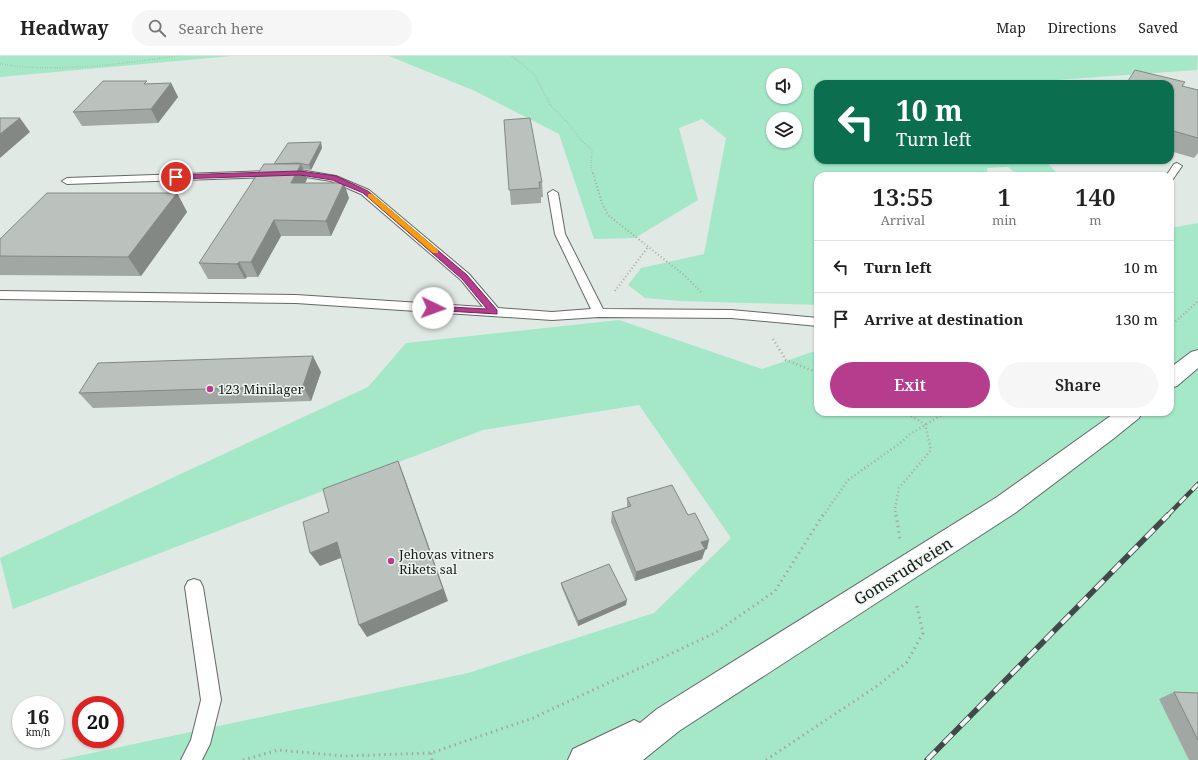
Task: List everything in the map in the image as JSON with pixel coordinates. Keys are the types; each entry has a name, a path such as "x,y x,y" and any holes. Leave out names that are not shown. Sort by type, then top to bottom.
{"main road":[{"path":"1174,377 1198,357"},
{"name":"Gomsrudveien","path":"618,760 668,720 1006,505 1126,416"},
{"name":"Gomsrudveien","path":"584,760 668,720"}],"lane":[{"path":"1173,172 1177,166"},
{"path":"67,181 300,173 333,178 365,192 465,277 494,312"},
{"path":"553,193 560,234 599,313"},
{"path":"0,295 296,299 552,316 599,313 731,314 760,318 814,322"},
{"path":"191,760 200,744 211,700 194,587"}],"path":[{"path":"0,64 20,68 49,69 177,56"},
{"path":"512,56 534,74 551,106 569,124 581,140 592,150 591,168 602,203 608,215 684,275 708,298 731,314"},
{"path":"599,313 648,247"},
{"path":"1174,323 1198,301"},
{"path":"760,318 786,360 814,371"},
{"path":"901,545 895,509 899,488 931,450 925,424 910,416"},
{"path":"243,760 278,750 344,756 431,752 532,718 715,633 775,591 816,524 848,480 925,424 940,416"},
{"path":"766,760 877,686 908,662 923,633 916,604"},
{"path":"431,752 432,760"}],"green space":[{"path":"0,56 232,56 0,77"},
{"path":"389,56 1198,56 1197,70 1056,80 814,80 814,164 1048,164 1056,172 1014,172 1008,167 987,168 988,172 814,172 814,305 681,301 645,298 628,285 641,268 704,254 726,138 702,119 679,128 698,200 635,238 594,239 559,134 475,91"},
{"path":"1198,223 1198,760 59,760 115,748 124,748 124,746 468,673 654,613 731,538 639,405 483,430 13,609 0,558 368,387 406,343 619,320 762,369 814,351 814,416 1174,416 1174,227"}],"building":[{"path":"1135,70 1185,82 1182,86 1198,90 1198,138 1174,131 1174,80 1129,80"},
{"path":"103,81 147,81 144,84 171,83 151,109 73,112"},
{"path":"0,118 20,118 0,134"},
{"path":"530,118 542,182 539,182 540,188 509,190 504,120"},
{"path":"321,142 309,165 298,163 274,164 288,143"},
{"path":"264,164 301,164 291,183 344,183 326,221 274,220 251,262 239,262 237,264 199,263"},
{"path":"47,193 177,193 128,257 0,256 0,239"},
{"path":"313,356 303,386 79,393 98,363"},
{"name":"Jehovas vitners Rikets sal","path":"398,461 443,589 359,625 337,542 310,553 303,522 329,512 323,489"},
{"path":"672,485 688,515 695,513 709,540 701,542 705,549 636,572 612,512 631,506 627,498"},
{"path":"609,564 627,600 578,621 561,583"},
{"path":"1174,692 1198,693 1198,740"}],"railway":[{"path":"1167,516 1198,484"},
{"path":"927,760 1168,515"}],"slow traffic":[{"path":"370,196 435,252"}],"place":[{"name":"123 Minilager","path":"210,389"},
{"name":"Jehovas vitners Rikets sal","path":"391,561"}],"route":[{"path":"176,177 300,173 333,178 365,192 465,277 494,312 433,308"}]}
